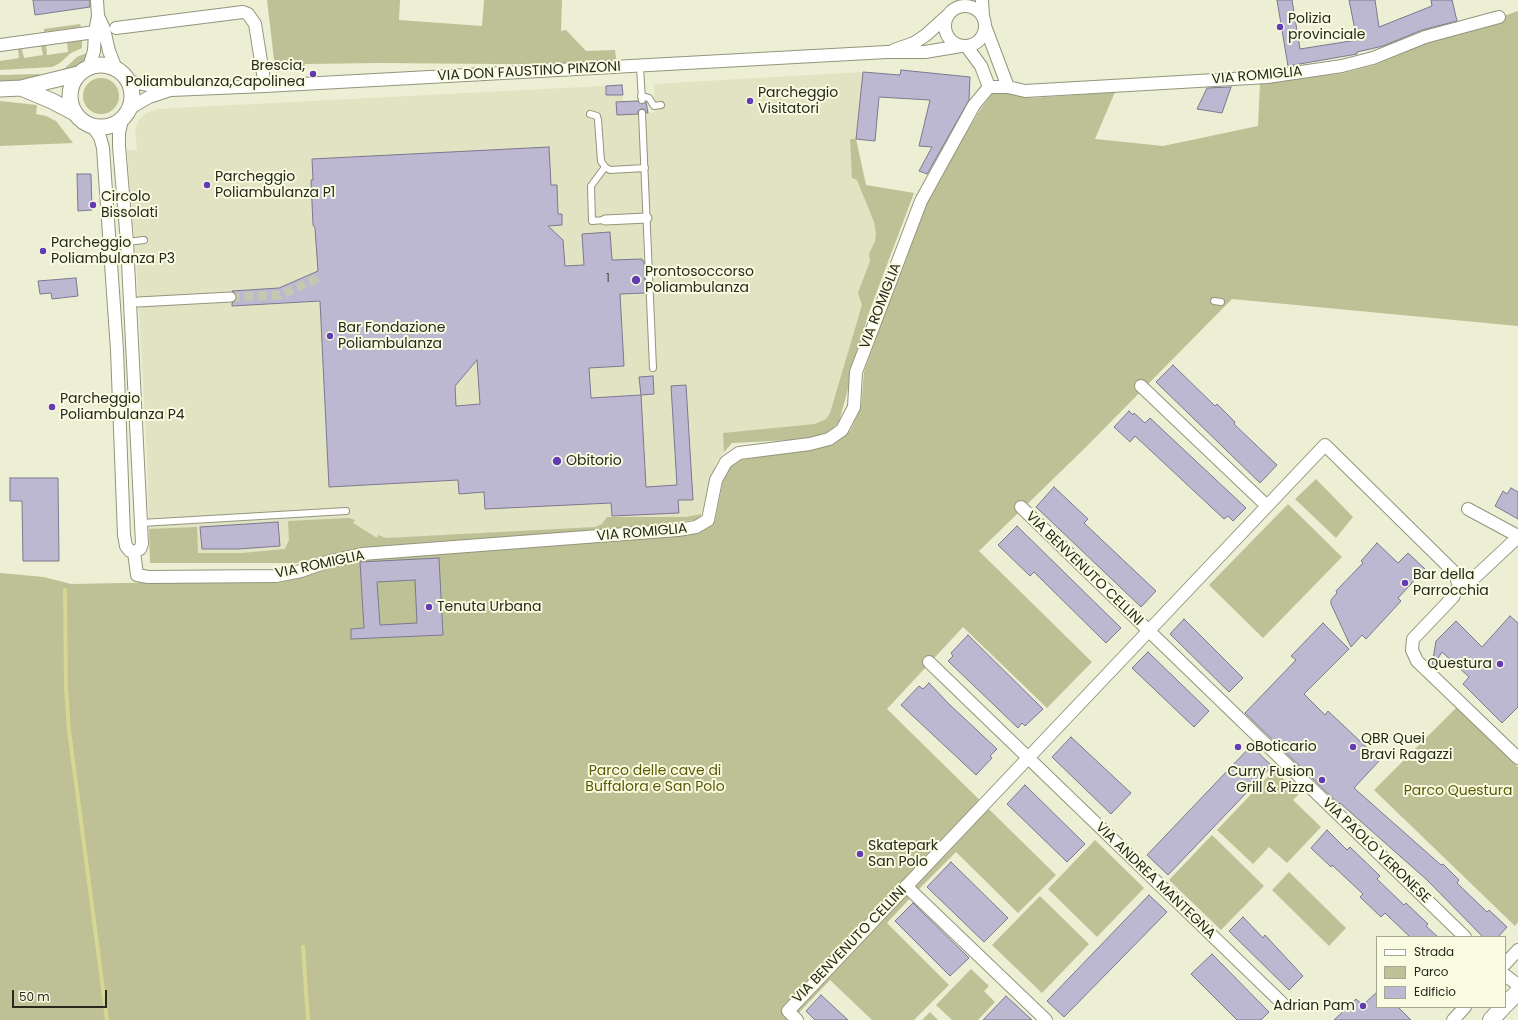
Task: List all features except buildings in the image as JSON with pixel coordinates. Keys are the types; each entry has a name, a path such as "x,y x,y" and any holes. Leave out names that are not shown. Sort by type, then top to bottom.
{"main road":[{"path":"1506,1004 1518,992"},
{"path":"1491,1020 1502,1008"}],"street":[{"path":"73,112 69,96 72,84 83,70 94,51 98,16 98,0"},
{"path":"964,47 973,45 982,37 984,21 982,0"},
{"path":"989,87 981,66 964,47 950,40 946,35 944,22 947,16 958,4 969,6 979,12 984,21 1008,87"},
{"path":"116,28 243,12 248,14 255,24 265,86"},
{"path":"93,127 100,138 103,148 117,364 124,535 126,546 130,551 134,552 140,549 142,544 140,456 127,242 119,146 119,133 132,94 128,81 116,69 109,51 104,29 98,16"},
{"name":"VIA DON FAUSTINO PINZONI","path":"888,52 914,42 932,31 947,16"},
{"name":"VIA ROMIGLIA","path":"134,552 137,575 148,577 276,576 301,571 327,562 362,554 678,530 696,527 708,520 716,480 726,462 739,453 810,444 828,438 842,430 854,407 856,372 921,201 974,105 989,87 1008,87 1025,91 1268,77 1342,66 1373,58 1425,37 1499,17"},
{"path":"0,45 95,32"},
{"name":"VIA DON FAUSTINO PINZONI","path":"128,81 171,90 888,52 925,52 964,47"},
{"path":"0,89 21,88 103,65 116,69"},
{"path":"21,88 73,112 82,121 93,127 108,127 126,114"},
{"name":"VIA DON FAUSTINO PINZONI","path":"126,114 149,97 171,90"},
{"path":"604,220 647,218"},
{"path":"109,230 114,238 120,242 127,242"},
{"path":"138,302 231,298"},
{"path":"117,364 123,371 127,373 134,373"},
{"path":"1141,386 1267,506"},
{"name":"VIA BENVENUTO CELLINI","path":"797,1020 788,1011 1325,445 1454,572 1459,585"},
{"path":"123,483 130,496 133,518 141,522"},
{"name":"VIA BENVENUTO CELLINI","path":"1021,507 1148,631"},
{"path":"1468,509 1518,537 1472,580 1459,585 1453,597 1413,639 1412,650 1417,661 1518,758"},
{"name":"VIA PAOLO VERONESE","path":"1148,631 1464,936"},
{"path":"929,662 1027,758"},
{"name":"VIA ANDREA MANTEGNA","path":"1027,758 1282,1003"},
{"path":"906,886 1046,1020"},
{"path":"1506,963 1518,950"},
{"path":"1506,976 1518,985"},
{"path":"1453,1020 1464,1008"}],"lane":[{"path":"640,66 641,98 649,98 654,106 661,105"},
{"path":"642,113 654,368"},
{"path":"590,114 597,116 601,161 605,167 610,170 645,168"},
{"path":"604,220 592,221 591,186 605,167"},
{"path":"127,242 144,240"},
{"path":"128,259 145,258"},
{"path":"1214,301 1221,302"},
{"path":"141,522 346,511"}],"shaded area":[{"path":"863,72 856,139 866,185 914,193 868,315 839,422 808,439 732,443 716,462 700,519 396,545 355,550 299,563 150,563 147,456 136,259 127,150 137,150 135,129 139,120 146,113 157,109 622,85 623,101 647,100 649,113 655,112 654,84"}],"green space":[{"path":"267,0 400,0 399,20 482,26 484,0 562,0 561,31 566,30 586,51 615,50 617,65 380,63 305,64 303,70 275,68"},
{"name":"Parco delle cave di Buffalora e San Polo","path":"1518,11 1518,326 1232,299 1086,447 979,551 1092,662 1047,708 963,627 887,709 1056,875 1018,913 956,852 914,894 887,923 949,985 914,1020 872,1020 830,980 792,1020 0,1020 0,573 44,577 71,584 276,580 360,557 678,535 700,532 715,521 723,481 730,467 741,460 830,445 850,431 861,408 864,372 924,203 980,110 992,94 1009,92 1032,98 1115,92 1095,139 1163,146 1258,126 1260,83 1344,73 1375,65 1426,43"},
{"path":"80,24 81,27 44,32 44,29"},
{"path":"82,40 82,48 71,53 60,63 52,67 0,70 0,61 19,58 18,49 22,49 24,58 43,55 41,46 46,45 47,55 68,52 67,42"},
{"path":"89,52 83,62 68,72 59,71 65,68 77,57"},
{"path":"39,74 42,78 0,82 0,75"},
{"path":"105,78 114,83 118,89 118,103 114,109 105,114 97,114 88,109 84,103 83,92 88,83 94,79"},
{"path":"0,101 37,105 36,114 46,116 56,121 73,143 0,146"},
{"path":"850,139 856,139 866,185 914,193 868,315 839,422 830,431 821,436 808,439 732,443 724,452 723,433 815,424 826,419 830,413 862,305 858,293 870,261 869,254 875,241 876,234 874,222 857,180 852,178"},
{"path":"1316,479 1353,517 1336,538 1295,499"},
{"path":"1288,504 1342,557 1263,638 1209,585"},
{"path":"701,514 700,519 610,530 396,545 355,550 299,563 150,563 149,529 197,527 198,553 242,553 285,549 289,540 288,521 349,518 355,520 353,523 377,538 378,535 386,538 595,527 602,524 607,517 686,517"},
{"name":"Parco Questura","path":"1457,707 1518,767 1518,922 1515,926 1374,790"},
{"path":"1274,770 1299,794 1293,800 1321,827 1287,863 1269,847 1253,864 1217,830"},
{"path":"1212,835 1264,886 1221,930 1169,880"},
{"path":"1095,840 1144,888 1097,937 1048,889"},
{"path":"1289,872 1346,928 1329,946 1272,890"},
{"path":"1040,896 1089,944 1042,993 992,945"},
{"path":"971,969 989,986 984,991 995,1002 978,1020 952,1020 936,1005"},
{"path":"930,1012 938,1020 922,1020"}],"waterway":[{"path":"65,590 66,688 69,730 107,1020"},
{"path":"303,947 308,1020"}],"tunnel":[{"path":"231,297 280,295 318,277"}],"place":[{"name":"Polizia provinciale","path":"1280,27"},
{"name":"Brescia, Poliambulanza,Capolinea","path":"313,74"},
{"name":"Parcheggio Visitatori","path":"750,101"},
{"name":"Parcheggio Poliambulanza P1","path":"207,185"},
{"name":"Circolo Bissolati","path":"93,205"},
{"name":"Parcheggio Poliambulanza P3","path":"43,251"},
{"name":"Prontosoccorso Poliambulanza","path":"636,280"},
{"name":"Bar Fondazione Poliambulanza","path":"330,336"},
{"name":"Parcheggio Poliambulanza P4","path":"52,407"},
{"name":"Obitorio","path":"557,461"},
{"name":"Bar della Parrocchia","path":"1405,583"},
{"name":"Tenuta Urbana","path":"429,607"},
{"name":"Questura","path":"1500,664"},
{"name":"oBoticario","path":"1238,747"},
{"name":"QBR Quei Bravi Ragazzi","path":"1353,747"},
{"name":"Curry Fusion Grill & Pizza","path":"1322,780"},
{"name":"Skatepark San Polo","path":"860,854"},
{"name":"Adrian Pam","path":"1363,1006"}]}
